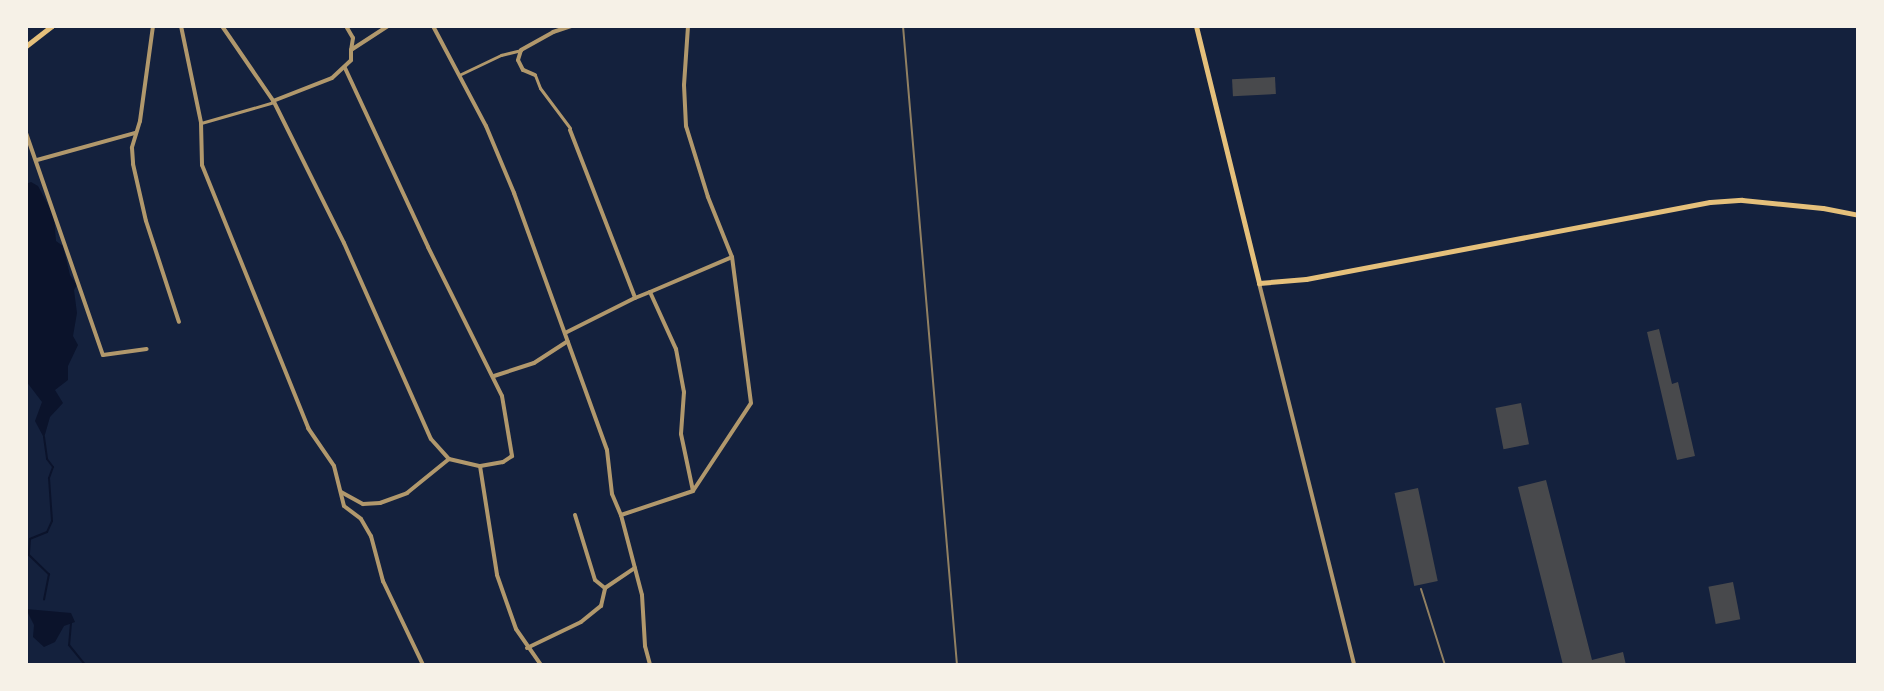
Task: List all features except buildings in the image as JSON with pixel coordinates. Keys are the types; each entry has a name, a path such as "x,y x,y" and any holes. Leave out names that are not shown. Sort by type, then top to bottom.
{"main road":[{"path":"26,46 52,26"},
{"path":"1196,26 1259,283 1306,279 1710,202 1742,200 1823,208 1858,215"}],"street":[{"path":"153,26 132,148 139,193 179,322"},
{"path":"181,26 201,123 202,165 308,428 334,466 344,506 361,519 371,536 383,581 423,665"},
{"path":"222,26 274,101 344,243 431,439 449,459 480,466 503,462 512,456 512,438 494,376 428,247 345,68"},
{"path":"201,123 274,101 321,83 345,68 351,60 353,38 346,26"},
{"path":"351,50 388,26"},
{"path":"433,26 486,126 514,193 607,450 612,494 635,568 650,665"},
{"path":"459,75 501,55 521,50 552,29 571,26"},
{"path":"621,515 693,491 751,403 732,257 708,197 686,126 684,85 688,26"},
{"path":"521,50 518,60 523,70 535,75 540,88 570,130 635,298"},
{"path":"26,133 103,355 147,349"},
{"path":"37,160 135,133"},
{"path":"565,333 635,298 732,257"},
{"path":"1259,283 1354,665"},
{"path":"650,292 676,349 684,392 681,434 693,491"},
{"path":"494,376 534,363 568,341"},
{"path":"341,492 363,504 380,503 407,493 449,459"},
{"path":"480,466 497,575 516,629 541,665"},
{"path":"575,515 595,580 605,588"},
{"path":"527,648 559,636 581,622 601,606 605,588 635,568"}],"water":[{"path":"31,182 38,186 54,216 56,241 63,246 70,275 77,285 74,290 77,313 73,336 78,345 68,366 68,380 55,390 63,403 50,417 44,438 35,421 42,402 26,381 26,184"},
{"path":"26,609 71,613 75,622 64,626 55,642 44,647 33,637 34,625"}],"waterway":[{"path":"44,437 47,459 53,467 49,478 52,521 47,532 30,539 29,555 49,574 44,600"},
{"path":"71,623 69,645 85,665"}],"railway":[{"path":"903,26 957,665"},
{"path":"1421,589 1445,665"}]}
